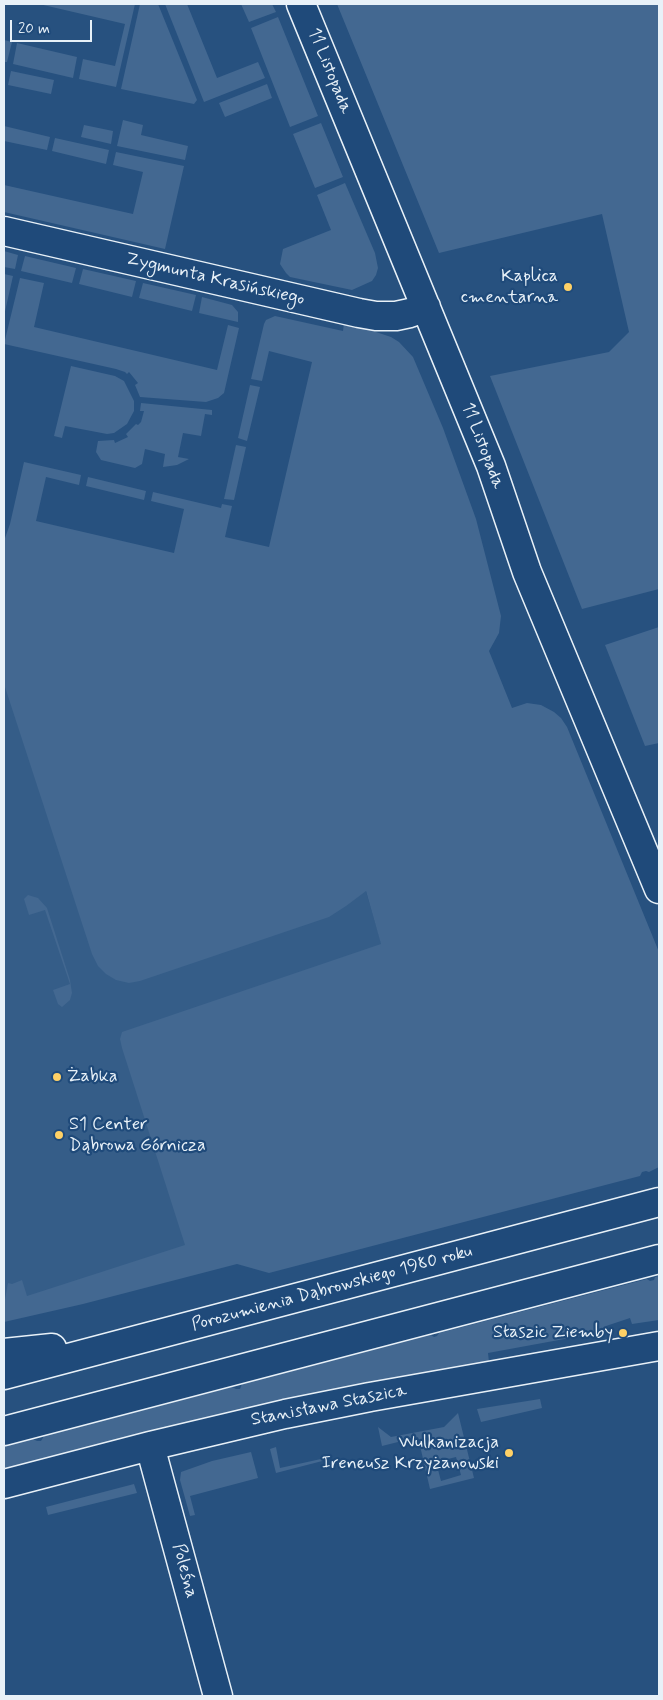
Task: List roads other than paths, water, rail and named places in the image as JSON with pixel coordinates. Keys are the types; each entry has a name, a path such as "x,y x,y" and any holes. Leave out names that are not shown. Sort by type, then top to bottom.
{"street":[{"name":"11 Listopada","path":"301,4 491,466 527,572 659,889"},
{"name":"Zygmunta Krasińskiego","path":"4,231 359,313 376,316 396,316 426,307"},
{"path":"648,1205 659,1186"},
{"name":"Porozumienia Dąbrowskiego 1980 roku","path":"4,1374 648,1205"},
{"path":"4,1431 659,1259"},
{"path":"4,1353 133,1341"},
{"name":"Stanisława Staszica","path":"4,1484 251,1421 370,1397 659,1346"},
{"name":"Poleśna","path":"150,1446 218,1696"}],"place":[{"name":"Kaplica cmentarna","path":"568,287"},
{"name":"Żabka","path":"57,1077"},
{"name":"S1 Center Dąbrowa Górnicza","path":"59,1135"},
{"name":"Staszic Ziemby","path":"623,1333"},
{"name":"Wulkanizacja Ireneusz Krzyżanowski","path":"509,1453"}]}
